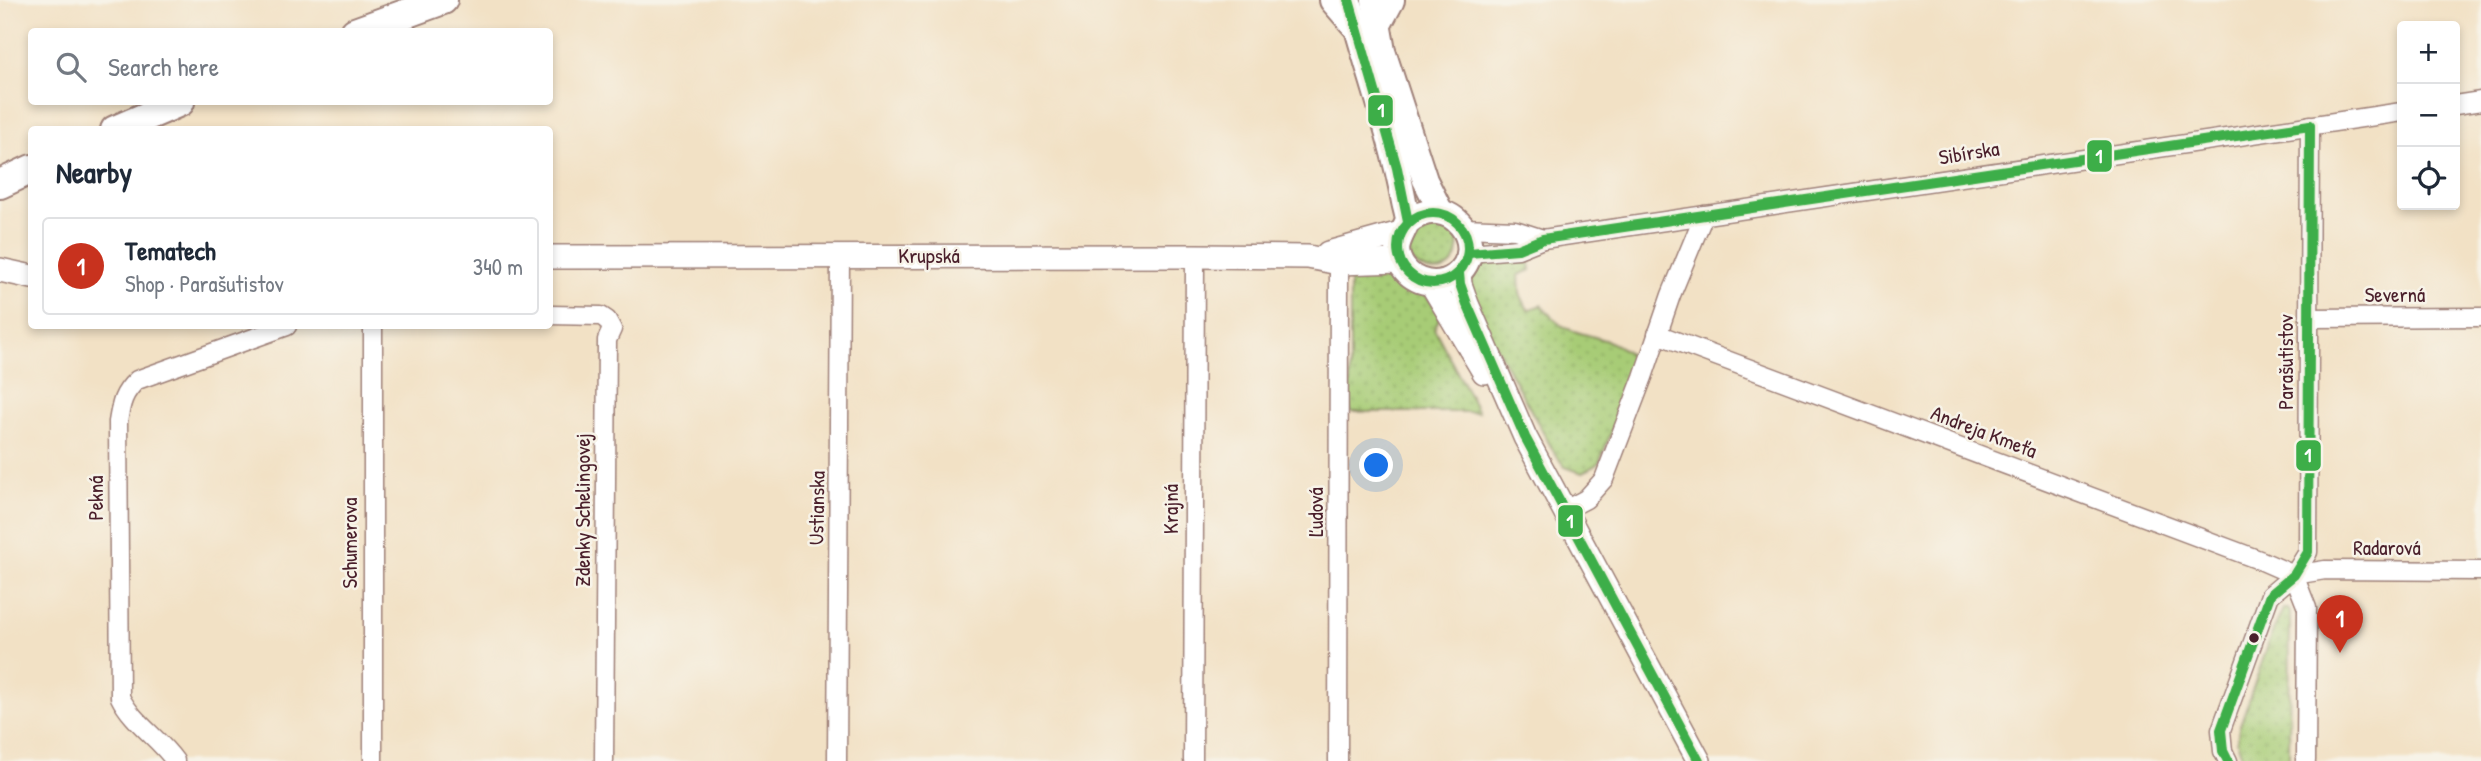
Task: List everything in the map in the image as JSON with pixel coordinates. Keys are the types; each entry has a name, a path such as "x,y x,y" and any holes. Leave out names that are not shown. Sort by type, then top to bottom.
{"main road":[{"path":"366,28 443,0"},
{"path":"1334,0 1369,10"},
{"path":"1369,10 1425,180 1441,212"},
{"path":"1369,10 1401,185 1404,227 1397,247 1400,261 1409,274 1431,283 1446,281 1464,263 1469,240 1464,228 1454,218 1441,212 1426,212 1404,227"},
{"path":"123,126 173,105"},
{"path":"0,184 28,171"}],"street":[{"path":"2460,104 2481,101"},
{"name":"Sibírska","path":"1464,263 1518,249 1543,239 2397,113"},
{"name":"Parašutistov","path":"2294,575 2308,552 2310,125"},
{"path":"1565,510 1586,499 1604,480 1704,215"},
{"name":"Krupská","path":"1308,257 1350,248 1404,227"},
{"name":"Sibírska","path":"1464,228 1515,230 1543,239"},
{"name":"Ustianska","path":"837,761 840,256"},
{"name":"Krupská","path":"553,257 1195,256 1308,257 1339,263 1400,261"},
{"name":"Krajná","path":"1192,761 1195,256"},
{"name":"Ľudová","path":"1338,761 1339,263"},
{"path":"1464,263 1460,284 1467,304 1525,437"},
{"path":"0,270 28,276"},
{"path":"1431,283 1448,315 1525,437 1699,761"},
{"name":"Zdenky Schelingovej","path":"553,314 601,316 612,329 607,340 604,761"},
{"name":"Severná","path":"2309,318 2481,317"},
{"name":"Pekná","path":"175,761 125,707 120,697 118,422 122,398 137,380 279,329"},
{"name":"Schumerova","path":"373,329 373,761"},
{"name":"Andreja Kmeťa","path":"1657,334 2294,575"},
{"name":"Radarová","path":"2294,575 2325,570 2481,571"},
{"path":"2228,761 2221,739 2225,716 2268,599 2294,575 2307,608 2306,761"}],"green space":[{"path":"1444,221 1459,242 1456,258 1441,270 1422,268 1409,256 1406,247 1408,237 1418,223"},
{"path":"1516,257 1530,263 1531,270 1519,275 1520,294 1528,310 1541,305 1566,328 1611,342 1632,357 1634,367 1631,381 1599,463 1582,473 1565,467 1555,454 1480,318 1467,281 1476,266 1488,261"},
{"path":"1390,271 1425,294 1441,316 1434,328 1478,412 1350,412 1350,280 1357,273"},
{"path":"2283,609 2290,612 2289,761 2244,761 2237,742 2239,728 2267,644"}],"transit line":[{"name":"1","path":"1349,0 1397,168 1408,222"},
{"name":"1","path":"1469,253 1518,249 1543,239 2310,125"},
{"name":"1","path":"2228,761 2223,751 2221,730 2270,595 2294,575 2308,552 2310,125"},
{"name":"1","path":"1440,213 1453,219 1462,228 1466,234 1468,248 1466,262 1458,273 1447,281 1426,283 1408,273 1400,262 1398,241 1408,223 1419,215 1440,213"},
{"name":"1","path":"1459,273 1467,304 1525,437 1699,761"}],"place":[{"name":"Tematech","path":"2340,653"}]}
